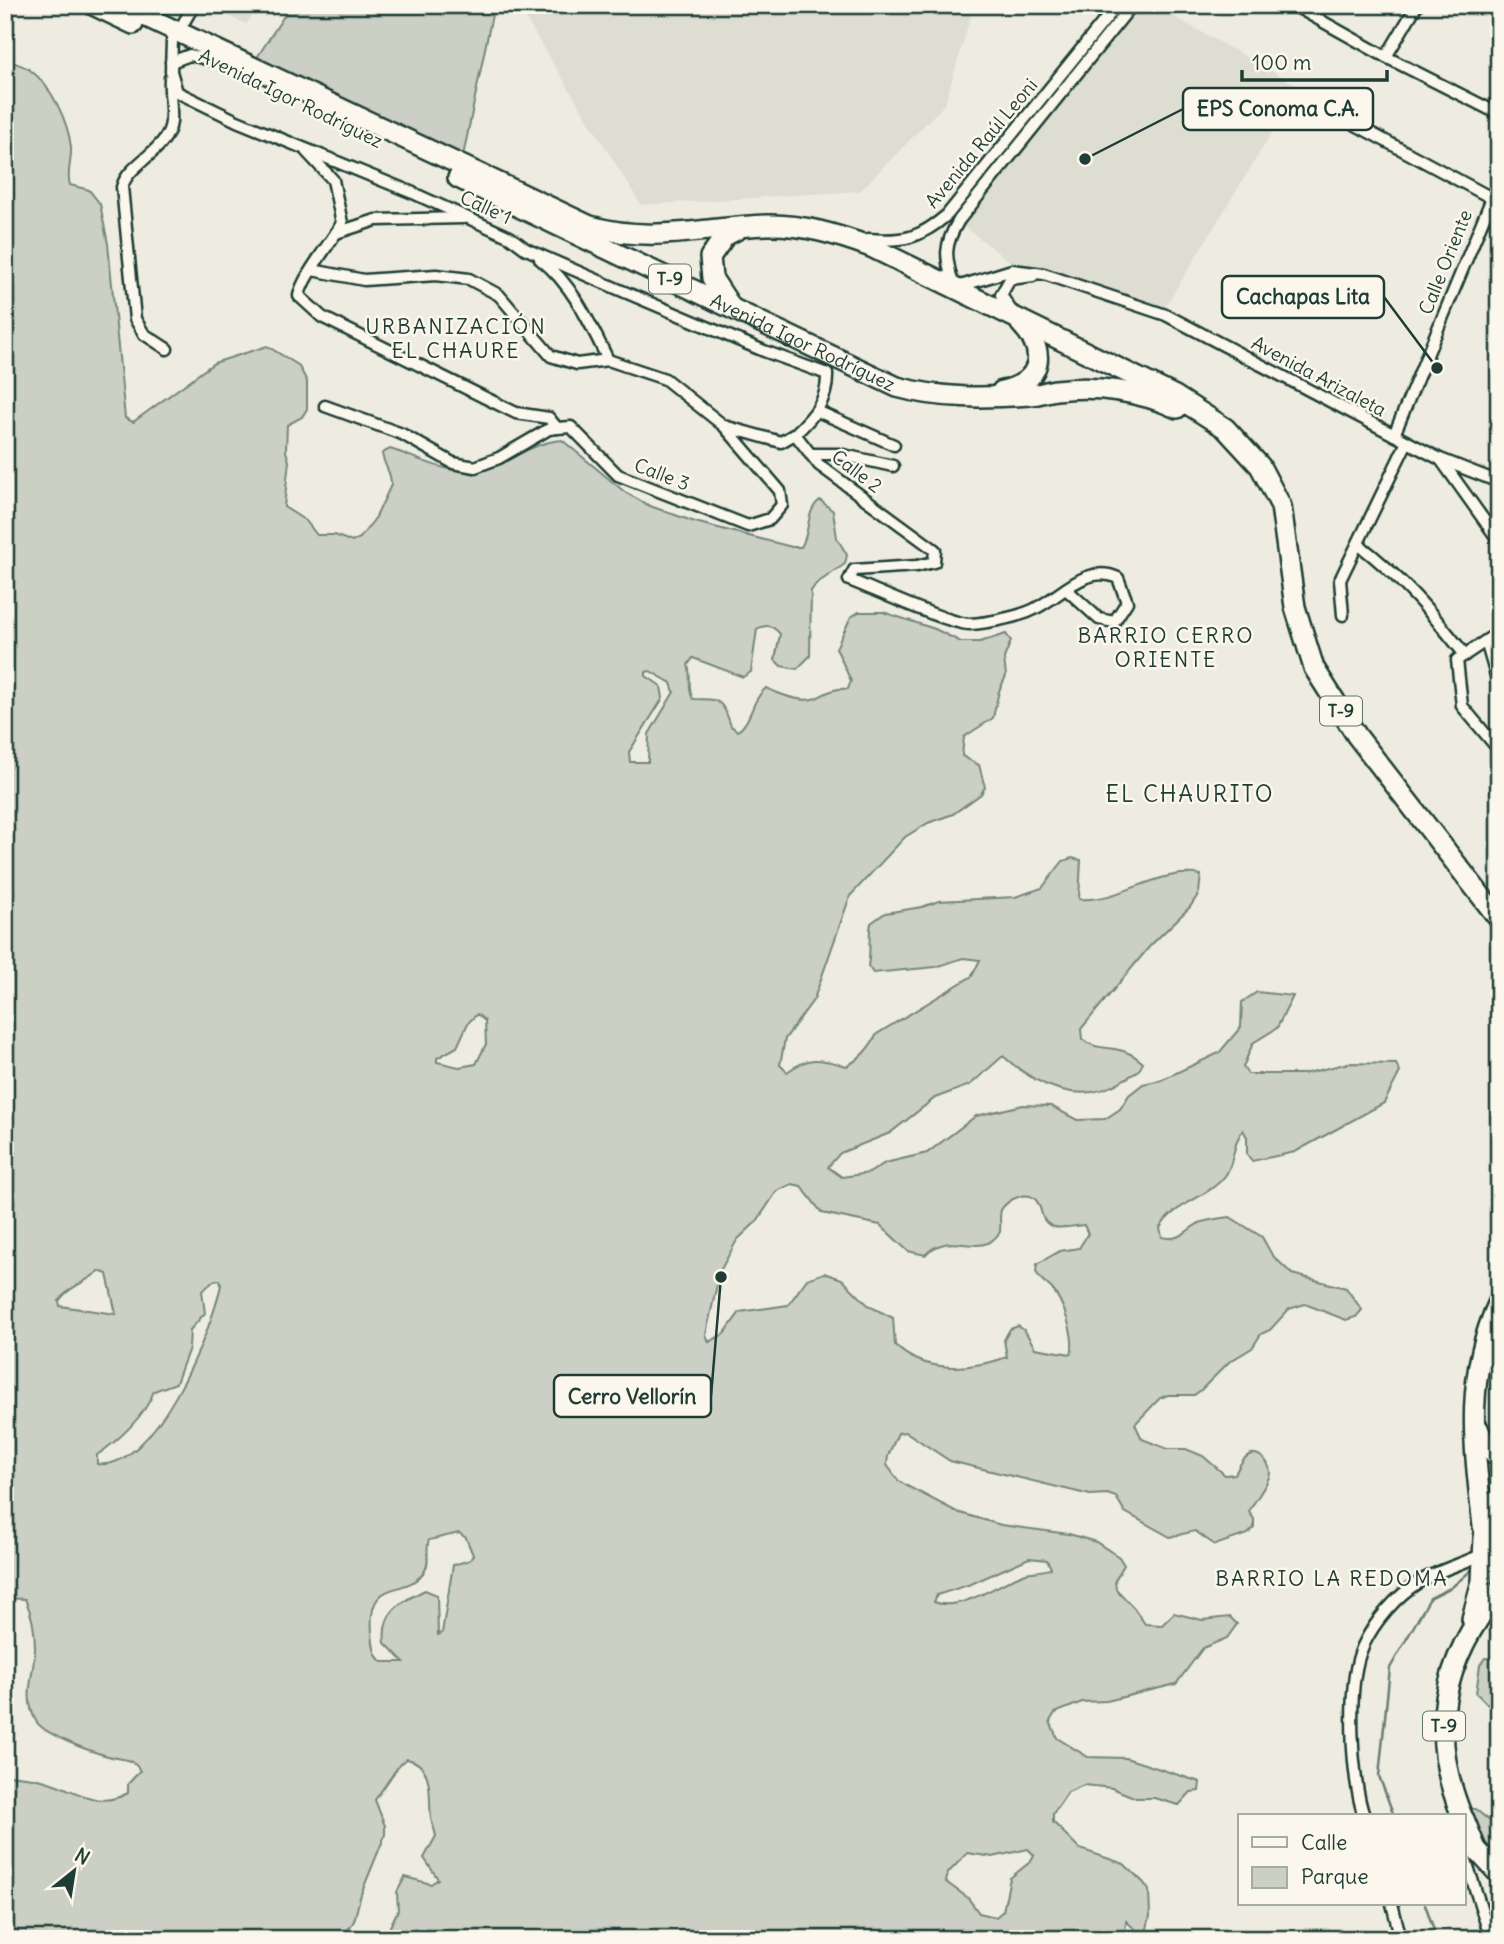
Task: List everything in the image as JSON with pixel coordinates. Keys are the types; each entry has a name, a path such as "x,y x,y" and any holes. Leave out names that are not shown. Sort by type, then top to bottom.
{"highway":[{"name":"Avenida Igor Rodríguez","path":"93,5 175,37 590,226 614,233 655,236 742,227 795,226 840,236 871,247 1175,396 1214,419 1239,441 1260,466 1281,506 1295,607 1314,668 1357,736 1499,919"},
{"name":"Avenida Igor Rodríguez","path":"121,5 211,60 897,387 926,395 960,397 1034,395 1077,388 1117,390 1171,405 1199,420 1260,466"},
{"name":"T-9","path":"731,307 712,278 710,257 725,236 742,227"},
{"name":"T-9","path":"960,397 1014,388 1027,382 1036,366 1037,346 1033,336 1016,319"},
{"name":"T-9","path":"1499,1302 1493,1326 1476,1368 1475,1406 1476,1424 1484,1442 1499,1458"},
{"name":"T-9","path":"1475,1406 1487,1546"},
{"name":"T-9","path":"1467,1637 1499,1498"},
{"name":"T-9","path":"1461,1814 1449,1772 1443,1703 1451,1669 1467,1637 1499,1591"},
{"name":"T-9","path":"1466,1826 1476,1849 1499,1874"}],"street":[{"path":"167,349 144,334 135,319 122,187 128,173 160,143 171,124 171,66 175,37 194,5"},
{"name":"Avenida Raúl Leoni","path":"840,236 896,241 926,232 947,215 1117,5"},
{"name":"Avenida Raúl Leoni","path":"954,288 946,258 948,239 959,220 1132,5"},
{"path":"1293,5 1386,57 1499,114"},
{"path":"1386,57 1417,5"},
{"path":"171,66 190,55 211,60"},
{"name":"Calle 1","path":"171,66 177,92 510,237 526,249 764,351 827,374 827,389 817,411"},
{"path":"1302,96 1494,199"},
{"path":"303,148 333,180 342,223 312,270 364,280 436,275 468,279 499,295 551,356 578,364 608,360 665,379 724,426 781,442 795,435 817,411 894,445"},
{"name":"Calle Oriente","path":"1394,435 1494,199 1499,181"},
{"path":"337,233 376,220 467,218"},
{"path":"526,249 551,267 586,314 608,360"},
{"name":"Calle 3","path":"312,270 301,283 299,296 322,317 516,413 548,418 557,428 571,427 618,475 748,526 770,519 782,505 780,491 724,426"},
{"path":"954,288 1012,270 1044,274"},
{"path":"1016,319 1001,295 1004,288 1010,279 1044,274"},
{"name":"Avenida Arizaleta","path":"1044,274 1166,316 1440,459 1499,482"},
{"path":"326,406 402,434 453,463 475,467 499,458 549,429 557,428"},
{"name":"Calle 2","path":"795,435 819,465 934,550 934,562 917,566 854,570 849,580 968,624 1028,612 1066,589 1093,573 1107,573 1118,578 1128,602 1114,622 1099,620 1066,589"},
{"path":"1343,615 1340,580 1407,442"},
{"path":"810,454 839,454 893,466"},
{"path":"1440,459 1499,541"},
{"path":"1358,544 1387,567 1425,605 1465,654"},
{"path":"1499,632 1457,660 1462,706 1499,750"},
{"path":"1486,641 1499,686"},
{"path":"1363,1814 1355,1790 1352,1735 1362,1648 1388,1609 1420,1581 1487,1546"},
{"path":"1466,1860 1491,1939"},
{"path":"1393,1906 1401,1939"}],"shaded area":[{"path":"204,5 261,5 246,24"},
{"path":"517,5 974,5 945,104 860,191 641,205"},
{"path":"1140,5 1153,5 1300,87 1162,312 1017,267 958,222"}],"green space":[{"path":"291,5 494,5 463,156 256,59"},
{"path":"5,59 30,70 52,95 63,116 71,147 70,185 89,190 100,204 108,244 125,418 133,422 214,363 267,346 298,365 307,381 307,409 302,417 287,425 286,451 289,461 284,507 306,521 317,535 335,535 352,542 360,538 376,517 391,485 382,453 390,449 439,467 465,471 491,467 534,447 562,440 626,493 650,506 695,522 792,547 801,547 812,510 820,500 833,511 837,538 847,555 845,564 816,584 811,591 810,656 797,669 781,666 775,660 780,634 767,626 757,629 751,672 743,677 693,658 688,665 693,699 719,703 731,726 738,731 766,688 804,700 835,690 848,689 851,681 836,648 851,617 859,612 883,612 935,629 961,642 980,642 1006,634 1011,641 1004,658 1006,676 999,691 993,718 964,737 962,756 979,765 985,787 981,794 953,814 928,823 905,837 850,896 814,999 785,1039 780,1065 787,1072 803,1063 816,1060 847,1066 864,1052 877,1034 972,976 980,960 963,958 936,967 873,973 868,966 871,923 885,913 922,907 939,901 1015,897 1042,888 1063,861 1072,858 1081,860 1079,899 1095,899 1170,876 1201,875 1199,893 1190,907 1150,946 1081,1029 1082,1039 1089,1043 1126,1052 1143,1063 1135,1073 1107,1088 1076,1092 1060,1090 1030,1077 1003,1056 970,1085 935,1098 890,1133 840,1153 828,1167 842,1177 869,1173 885,1163 927,1153 976,1116 1023,1105 1051,1106 1077,1120 1105,1119 1120,1109 1129,1095 1143,1084 1161,1080 1219,1053 1241,1027 1242,1002 1257,992 1293,996 1277,1028 1253,1043 1243,1067 1248,1074 1303,1074 1349,1063 1396,1064 1400,1072 1384,1103 1295,1152 1252,1161 1247,1154 1247,1137 1243,1130 1225,1176 1210,1190 1174,1212 1160,1228 1162,1237 1174,1238 1202,1222 1230,1217 1262,1237 1272,1255 1292,1274 1346,1288 1362,1310 1356,1317 1346,1320 1305,1304 1289,1309 1270,1330 1261,1334 1252,1348 1229,1362 1201,1390 1194,1395 1168,1395 1160,1398 1135,1424 1142,1439 1168,1449 1186,1449 1203,1456 1225,1475 1235,1474 1241,1462 1248,1456 1261,1456 1270,1473 1249,1512 1254,1519 1254,1528 1248,1534 1215,1545 1195,1531 1170,1537 1125,1512 1116,1497 1107,1494 1090,1495 950,1461 906,1432 898,1433 888,1456 887,1465 898,1480 957,1512 1001,1525 1069,1534 1096,1542 1119,1557 1124,1565 1115,1580 1116,1589 1145,1624 1162,1625 1174,1613 1202,1620 1230,1617 1237,1624 1227,1638 1203,1648 1176,1684 1107,1701 1082,1702 1055,1713 1050,1721 1057,1738 1088,1757 1126,1758 1200,1782 1199,1791 1191,1792 1179,1805 1154,1798 1136,1798 1112,1788 1084,1785 1068,1792 1053,1814 1053,1822 1080,1849 1124,1864 1143,1882 1149,1890 1150,1916 1146,1933 1138,1932 1126,1921 1125,1939 384,1939 398,1910 397,1892 405,1877 431,1884 438,1879 424,1858 436,1836 431,1818 427,1775 416,1762 407,1759 400,1764 375,1800 385,1826 385,1835 361,1894 354,1921 342,1939 5,1939 5,1775 38,1779 88,1797 107,1800 128,1793 128,1784 140,1771 130,1761 91,1751 58,1737 36,1721 30,1703 35,1647 31,1617 25,1599 5,1598 5,900 14,895 14,890 5,881","holes":["650,671 671,683 674,692 649,734 648,762 630,762 629,752 663,698 661,686 646,676 646,672","477,1014 485,1021 486,1044 476,1064 459,1067 437,1062 437,1058 457,1047 468,1023","792,1184 801,1186 822,1213 880,1225 908,1251 925,1255 935,1247 946,1244 975,1245 992,1240 1000,1232 1000,1212 1004,1206 1013,1199 1030,1196 1038,1203 1047,1224 1062,1228 1084,1225 1088,1234 1079,1248 1060,1251 1037,1264 1036,1272 1052,1289 1064,1311 1072,1339 1071,1354 1035,1348 1025,1331 1018,1326 1010,1329 1004,1340 1007,1357 963,1367 920,1361 895,1345 893,1318 869,1306 842,1279 824,1273 807,1279 788,1305 740,1312 724,1334 709,1342 706,1334 720,1271 737,1240 757,1221 777,1191","99,1271 107,1274 116,1314 60,1306 59,1301 63,1296","215,1280 220,1280 215,1306 193,1364 159,1423 139,1446 118,1460 97,1464 97,1455 130,1427 144,1410 154,1391 176,1383 189,1348 190,1330 205,1313 202,1291","459,1533 466,1538 473,1555 470,1560 453,1565 442,1633 438,1635 437,1595 425,1590 394,1609 386,1623 385,1643 404,1662 382,1662 375,1652 373,1640 372,1614 375,1602 381,1595 407,1585 424,1572 429,1540","1029,1558 1047,1560 1051,1568 1023,1574 979,1596 955,1604 934,1602 937,1595 971,1584","1028,1849 1034,1855 1030,1862 1010,1878 1003,1911 996,1917 979,1913 968,1898 946,1882 948,1873 967,1853 993,1857"]},
{"path":"1485,1658 1499,1659 1499,1716 1476,1693 1480,1665"},
{"path":"1467,1809 1475,1809 1499,1828 1499,1866 1484,1847"}],"waterway":[{"path":"1393,1814 1379,1776 1390,1668 1430,1598 1452,1587 1475,1567"},
{"path":"1426,1906 1437,1939"}],"place":[{"name":"EPS Conoma C.A.","path":"1085,159"},
{"name":"Cachapas Lita","path":"1437,368"},
{"name":"Cerro Vellorín","path":"721,1277"}],"district":[{"name":"URBANIZACIÓN EL CHAURE","path":"456,339"},
{"name":"BARRIO CERRO ORIENTE","path":"1166,648"},
{"name":"EL CHAURITO","path":"1190,794"},
{"name":"BARRIO LA REDOMA","path":"1332,1579"}]}
